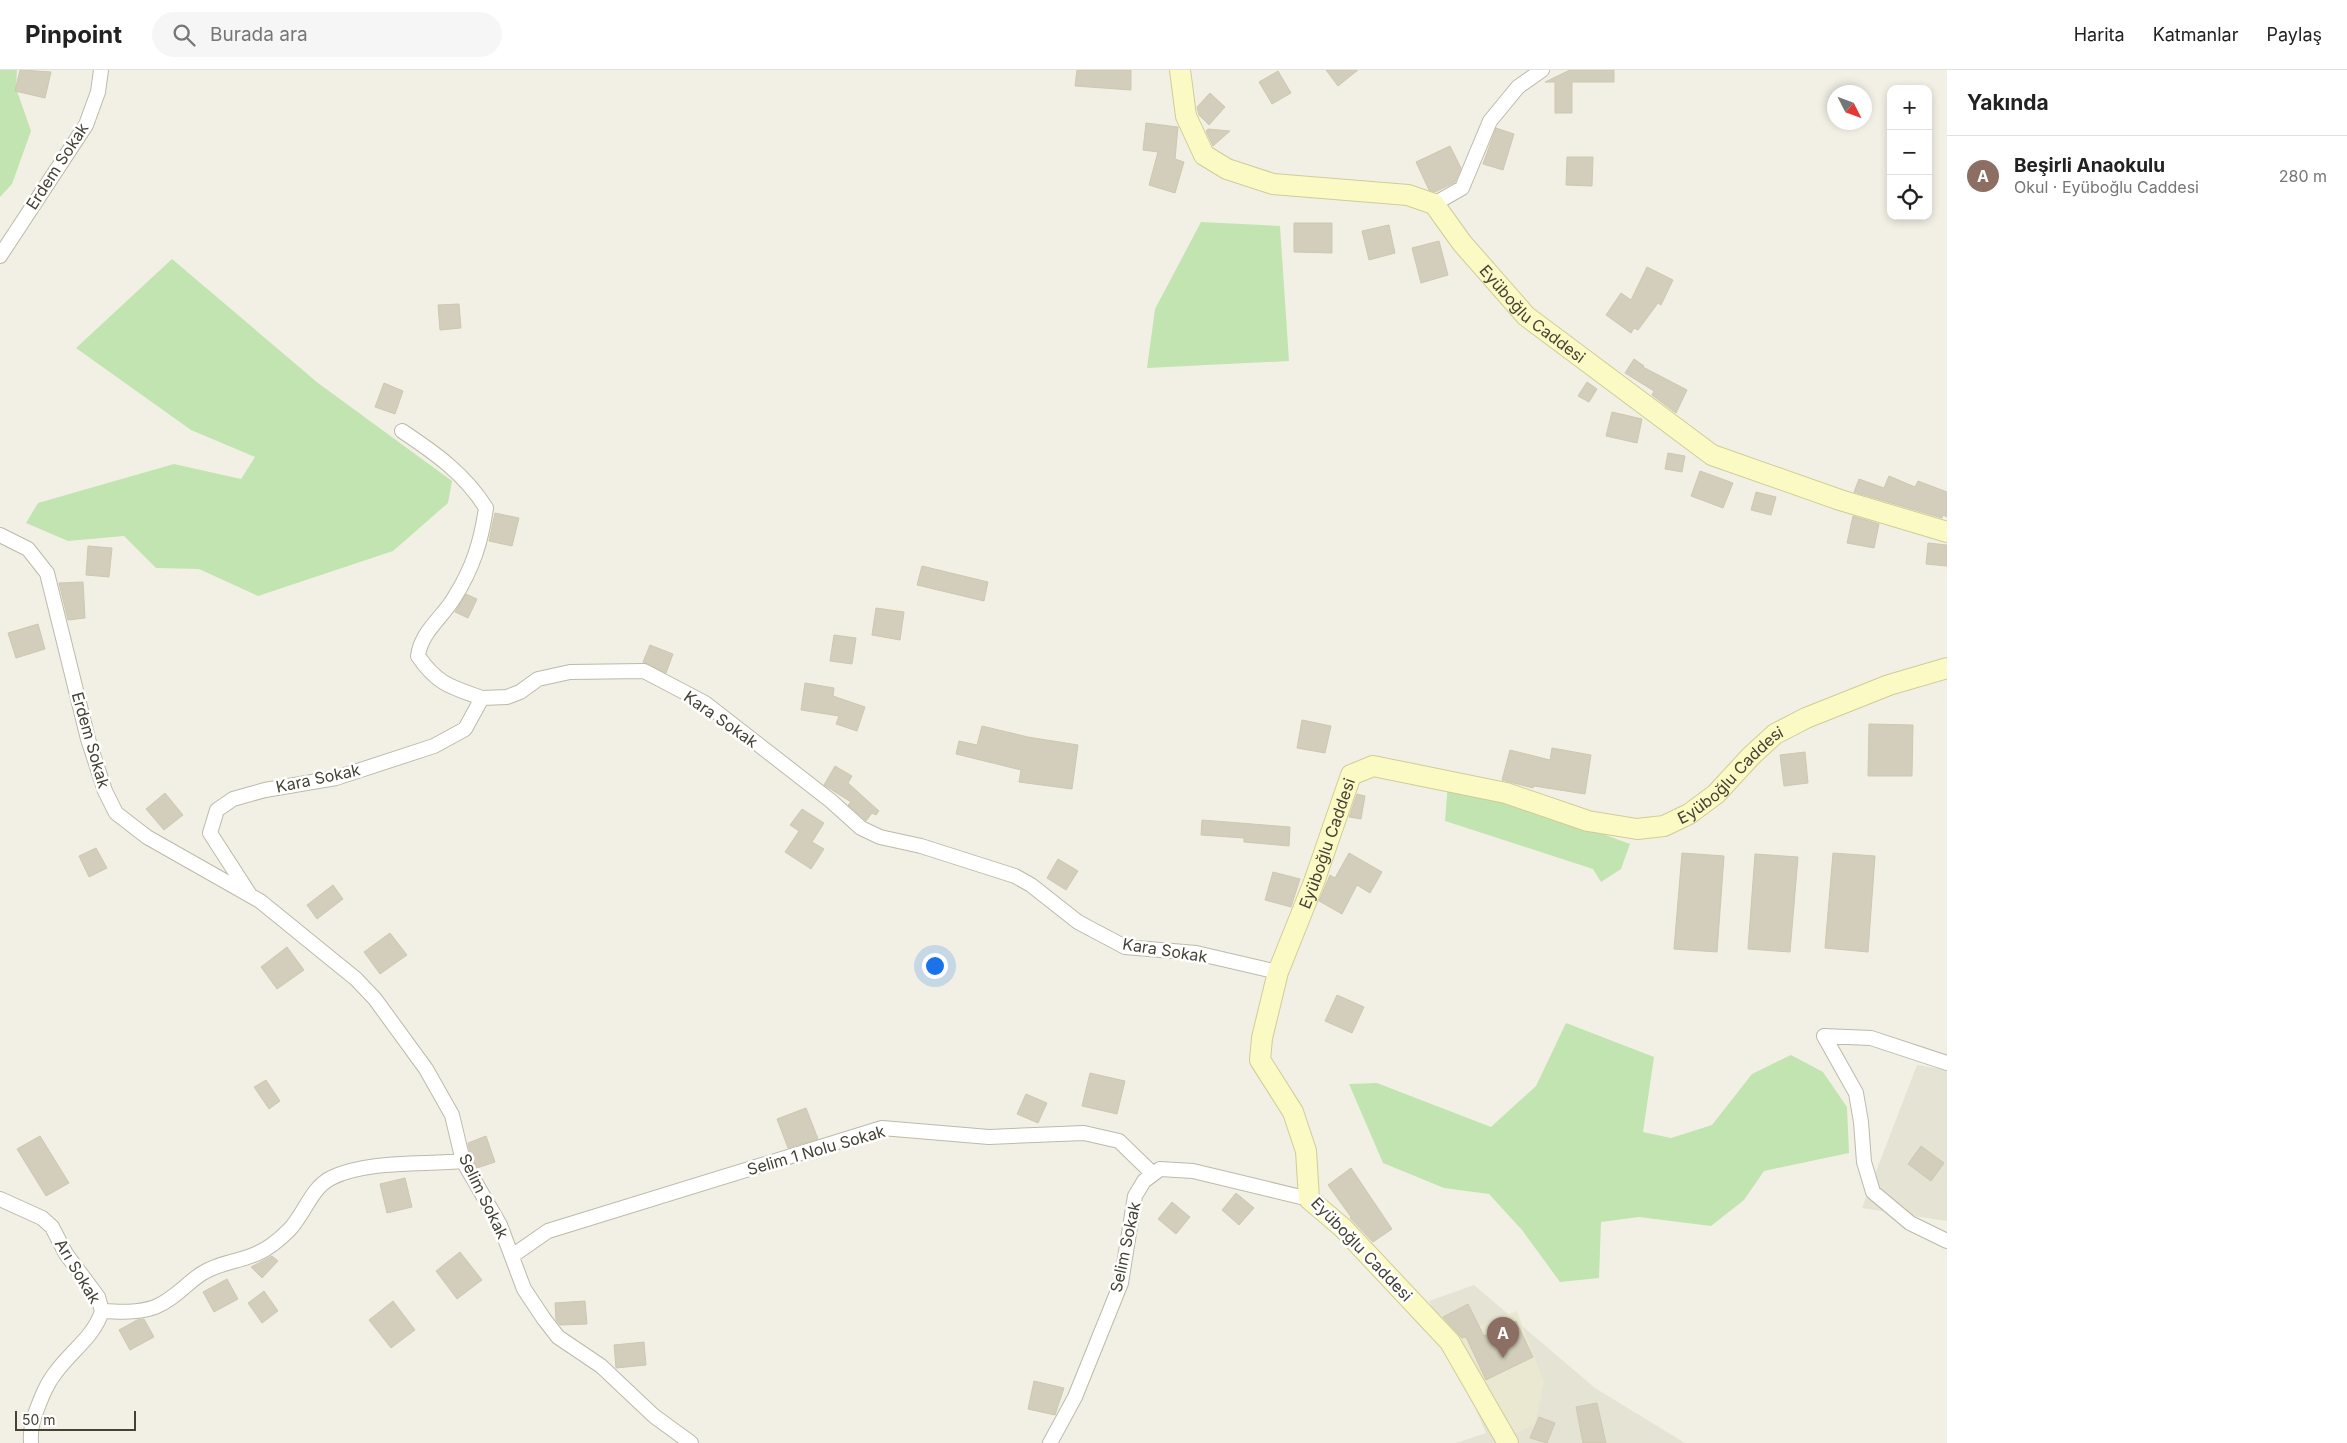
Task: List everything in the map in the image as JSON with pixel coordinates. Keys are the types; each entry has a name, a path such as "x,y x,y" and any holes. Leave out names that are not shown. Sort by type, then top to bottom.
{"street":[{"name":"Erdem Sokak","path":"0,256 86,125 98,92 101,70"},
{"path":"1180,70 1186,116 1204,155 1227,169 1272,184 1408,195 1434,204 1462,188 1490,121 1518,87 1542,70"},
{"name":"Eyüboğlu Caddesi","path":"1434,204 1462,243 1526,316 1712,454 1840,500 1947,532"},
{"path":"402,430 455,468 478,494 486,508 483,530 473,564 453,600 420,644 418,656 430,673 450,686 482,698"},
{"name":"Erdem Sokak","path":"0,535 28,549 47,573 88,739 104,791 116,813 147,837 250,896"},
{"name":"Eyüboğlu Caddesi","path":"1506,1443 1450,1342 1349,1234 1309,1199 1306,1151 1293,1112 1260,1060 1262,1038 1278,972 1314,882 1351,775 1373,766 1506,793 1588,821 1637,829 1664,826 1689,814 1716,794 1751,756 1775,734 1806,718 1889,684 1947,668"},
{"name":"Kara Sokak","path":"250,896 210,833 217,810 233,799 265,790 336,778 434,746 465,729 482,698 507,697 520,692 538,679 570,672 644,672 704,703 824,796 861,828 880,837 921,846 1015,876 1031,885 1078,922 1125,947 1196,953 1278,972"},
{"name":"Selim Sokak","path":"250,896 260,901 356,979 375,999 426,1069 452,1115 463,1161 500,1225 524,1288 558,1337 601,1366 654,1416 691,1443"},
{"path":"1947,1063 1872,1038 1824,1036 1856,1094 1861,1122 1864,1162 1873,1192 1910,1223 1947,1241"},
{"name":"Selim 1 Nolu Sokak","path":"512,1256 548,1231 882,1128 989,1137 1084,1133 1119,1141 1153,1174"},
{"path":"102,1311 130,1312 156,1307 181,1292 202,1274 224,1263 258,1254 289,1230 317,1190 330,1178 353,1170 403,1164 463,1161"},
{"path":"1153,1174 1160,1169 1193,1171 1309,1199"},
{"name":"Selim Sokak","path":"1050,1443 1075,1397 1121,1283 1135,1196 1144,1181 1153,1174"},
{"name":"Arı Sokak","path":"0,1199 42,1218 52,1227 66,1254 98,1297 102,1311 100,1319 89,1335 56,1371 46,1387 32,1421 30,1434 32,1443"}],"shaded area":[{"path":"1917,1065 1947,1070 1947,1221 1862,1208"},
{"path":"1474,1285 1595,1388 1685,1443 1456,1443 1486,1433 1429,1301"},
{"path":"1517,1311 1544,1382 1535,1424 1517,1433 1508,1428 1457,1334"}],"green space":[{"path":"0,70 17,70 16,88 31,131 12,184 0,197"},
{"path":"1201,222 1280,226 1289,361 1147,368 1155,309"},
{"path":"172,259 318,383 452,481 448,503 393,551 258,596 199,569 156,568 124,536 68,541 26,523 38,503 174,464 241,479 255,457 191,430 76,348"},
{"path":"1448,782 1507,799 1630,844 1621,869 1601,882 1593,869 1445,821"},
{"path":"1566,1023 1654,1057 1643,1132 1671,1138 1712,1125 1752,1074 1791,1055 1823,1072 1847,1107 1849,1153 1764,1171 1744,1200 1711,1226 1639,1217 1601,1222 1599,1278 1560,1282 1522,1230 1489,1194 1444,1188 1383,1163 1349,1084 1377,1083 1491,1127 1536,1086"}],"building":[{"path":"20,70 51,72 45,98 15,91"},
{"path":"1077,70 1131,70 1131,90 1075,86"},
{"path":"1326,70 1358,70 1338,86"},
{"path":"1570,70 1614,70 1614,82 1572,82 1572,113 1555,113 1555,82 1545,82"},
{"path":"1278,71 1291,93 1272,104 1259,82"},
{"path":"1210,93 1225,107 1209,125 1199,115 1197,107"},
{"path":"1146,123 1178,127 1175,159 1184,162 1175,193 1149,185 1158,152 1143,150"},
{"path":"1496,128 1514,134 1503,170 1483,164"},
{"path":"1208,129 1230,131 1213,146 1206,131"},
{"path":"1450,146 1461,168 1455,182 1435,192 1429,190 1416,162"},
{"path":"1567,157 1593,157 1592,186 1566,185"},
{"path":"1294,223 1332,223 1332,253 1294,252"},
{"path":"1389,225 1395,253 1369,260 1362,231"},
{"path":"1439,241 1448,275 1421,283 1412,248"},
{"path":"1647,267 1673,280 1661,305 1658,303 1638,330 1634,328 1631,333 1606,315 1621,293 1631,300"},
{"path":"459,304 461,328 440,330 438,305"},
{"path":"1634,359 1643,367 1687,390 1676,413 1652,395 1654,391 1625,373"},
{"path":"1587,382 1597,389 1589,402 1578,396"},
{"path":"384,383 403,391 395,414 375,407"},
{"path":"1612,412 1642,419 1637,443 1606,436"},
{"path":"1668,453 1685,456 1682,472 1665,469"},
{"path":"1700,471 1733,483 1723,508 1691,496"},
{"path":"1889,476 1915,487 1918,481 1947,492 1947,517 1943,515 1942,518 1854,492 1859,479 1884,488"},
{"path":"1756,492 1776,497 1771,515 1751,510"},
{"path":"495,513 519,518 512,546 489,541"},
{"path":"1853,516 1879,524 1874,548 1847,543"},
{"path":"1928,543 1947,545 1947,566 1926,564"},
{"path":"88,546 112,548 109,577 86,575"},
{"path":"922,566 988,582 984,601 917,585"},
{"path":"83,582 85,618 68,620 59,583"},
{"path":"466,594 477,599 468,618 455,612"},
{"path":"876,608 904,612 900,640 872,635"},
{"path":"38,624 45,649 16,658 8,633"},
{"path":"834,635 856,638 852,664 830,661"},
{"path":"650,645 673,654 666,673 643,662"},
{"path":"805,683 834,688 833,696 865,707 857,731 836,724 839,716 801,710"},
{"path":"1302,720 1331,726 1325,753 1297,748"},
{"path":"1869,724 1913,725 1912,776 1868,776"},
{"path":"982,726 1028,737 1078,745 1072,789 1019,782 1021,770 956,754 959,741 977,745"},
{"path":"1552,748 1591,755 1585,794 1534,786 1533,788 1502,780 1510,750 1550,760"},
{"path":"1805,752 1808,783 1784,786 1780,755"},
{"path":"835,766 852,776 848,783 879,811 876,815 872,813 866,821 848,805 851,802 824,785"},
{"path":"165,793 183,815 164,830 146,809"},
{"path":"1357,794 1365,796 1361,819 1349,817"},
{"path":"802,809 824,823 812,842 824,849 811,869 785,852 799,831 790,825"},
{"path":"1202,820 1290,827 1289,846 1244,842 1244,838 1201,835"},
{"path":"96,848 107,868 89,877 79,856"},
{"path":"1349,853 1382,872 1370,893 1357,885 1342,914 1319,901 1330,875 1335,878"},
{"path":"1682,853 1724,856 1717,952 1674,949"},
{"path":"1833,853 1875,856 1868,952 1825,948"},
{"path":"1755,854 1798,857 1790,952 1748,949"},
{"path":"1058,859 1078,871 1066,890 1047,878"},
{"path":"1273,872 1300,879 1291,907 1265,900"},
{"path":"333,885 343,899 317,919 307,905"},
{"path":"390,933 407,955 380,974 364,952"},
{"path":"287,947 304,970 277,989 261,967"},
{"path":"1337,995 1364,1007 1352,1033 1325,1021"},
{"path":"1090,1073 1125,1081 1117,1114 1082,1106"},
{"path":"266,1080 280,1101 269,1109 254,1087"},
{"path":"1026,1094 1047,1103 1038,1123 1017,1114"},
{"path":"806,1108 818,1139 788,1148 777,1119"},
{"path":"40,1136 69,1183 46,1196 17,1149"},
{"path":"486,1136 495,1162 477,1168 471,1158 468,1143"},
{"path":"1921,1146 1944,1163 1931,1181 1908,1164"},
{"path":"1351,1168 1392,1229 1373,1242 1350,1218 1328,1185"},
{"path":"405,1178 412,1207 387,1213 380,1184"},
{"path":"1236,1193 1254,1208 1239,1225 1222,1210"},
{"path":"1172,1202 1190,1217 1176,1234 1158,1219"},
{"path":"460,1252 482,1280 457,1299 436,1271"},
{"path":"272,1256 278,1261 262,1278 251,1267"},
{"path":"227,1279 238,1299 214,1312 203,1292"},
{"path":"264,1291 278,1311 262,1323 248,1303"},
{"path":"393,1301 415,1330 391,1348 369,1320"},
{"path":"585,1301 587,1324 560,1325 556,1320 555,1303"},
{"path":"1468,1304 1484,1336 1516,1321 1533,1357 1486,1380 1466,1337 1462,1338 1443,1317"},
{"path":"144,1319 154,1337 130,1350 119,1330 137,1320"},
{"path":"644,1342 646,1365 616,1368 614,1345"},
{"path":"1034,1381 1064,1388 1055,1415 1028,1409"},
{"path":"1597,1403 1606,1443 1583,1443 1576,1407"},
{"path":"1539,1417 1555,1423 1547,1443 1530,1438"}],"place":[{"name":"Beşirli Anaokulu","path":"1503,1358"}]}
